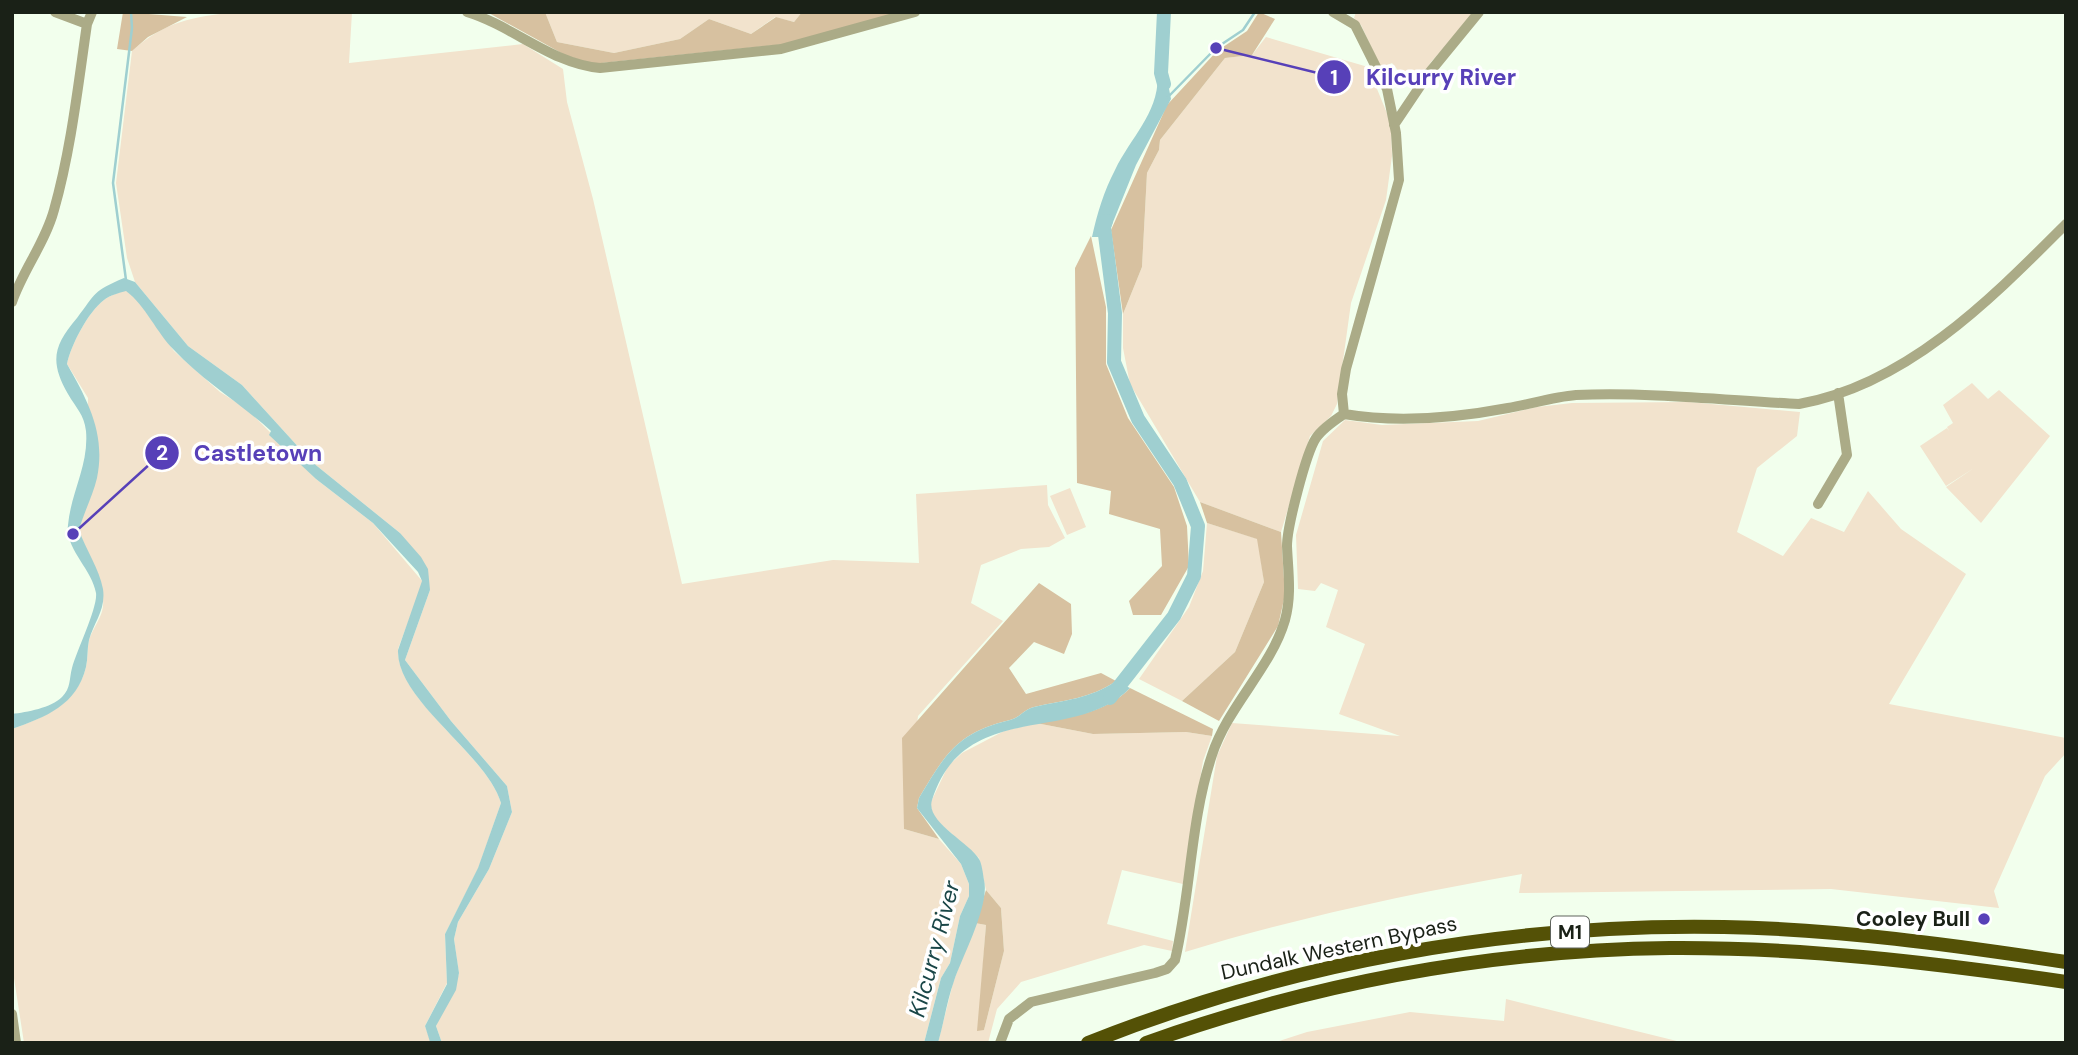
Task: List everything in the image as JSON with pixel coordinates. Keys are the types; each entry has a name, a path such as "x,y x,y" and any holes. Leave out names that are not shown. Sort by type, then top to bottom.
{"highway":[{"name":"Dundalk Western Bypass","path":"1088,1043 1216,995 1301,974 1456,944 1550,933 1736,928 1898,940 2066,962"},
{"name":"Dundalk Western Bypass","path":"1146,1043 1253,1008 1375,978 1492,960 1610,950 1683,948 1794,953 1964,968 2066,982"}],"street":[{"path":"55,12 87,24"},
{"path":"12,302 19,281 47,233 55,208 73,119 87,24 92,12"},
{"path":"467,12 494,20 576,66 600,68 781,49 915,12"},
{"path":"1334,12 1355,25 1387,89 1394,125 1399,180 1346,369 1342,394 1344,414"},
{"path":"1394,125 1429,73 1479,12"},
{"path":"1000,1043 1009,1019 1031,1002 1167,969 1177,953 1211,758 1231,710 1267,657 1285,621 1290,587 1287,545 1300,485 1315,438 1344,414 1370,418 1413,418 1508,408 1574,396 1662,395 1799,404 1838,393 1888,371 1951,330 1998,291 2066,224"},
{"path":"1818,504 1847,455 1838,393"},
{"path":"12,1014 16,1043"}],"shaded area":[{"path":"123,12 187,17 148,37 132,51 117,49"},
{"path":"235,12 352,12 349,63 523,44 563,69 567,102 593,199 682,584 833,560 919,563 916,494 1047,485 1048,505 1065,538 1049,547 1021,549 981,565 971,603 1003,621 918,716 904,829 939,839 961,864 969,884 969,896 960,916 950,963 941,978 924,1043 442,1043 436,1026 459,974 454,939 458,922 489,869 512,812 507,786 451,721 405,660 430,590 400,533 312,462 242,385 188,346 135,282 127,258 116,183 132,51 156,33 180,22"},
{"path":"487,12 545,12 557,42 614,53 680,39 709,19 751,34 776,17 794,22 802,12 905,12 786,44 592,64 565,55"},
{"path":"545,12 802,12 794,22 775,17 751,34 709,19 680,39 614,53 557,42"},
{"path":"1259,12 1275,19 1252,55 1225,58 1160,140 1159,150 1147,173 1142,267 1123,314 1111,230 1167,105 1217,51 1247,31"},
{"path":"1356,12 1476,12 1431,62 1414,90 1392,63 1381,68 1361,25 1354,18"},
{"path":"1266,37 1368,67 1391,123 1392,156 1386,200 1351,303 1337,404 1331,416 1310,436 1281,532 1200,502 1130,384 1123,348 1123,314 1142,267 1147,173 1159,150 1160,140 1225,58 1252,55"},
{"path":"1091,236 1106,307 1106,364 1128,418 1174,487 1187,526 1189,566 1161,615 1133,615 1129,601 1162,566 1160,529 1109,514 1111,491 1077,483 1075,268"},
{"path":"125,290 136,298 174,351 220,392 247,409 316,479 373,523 423,582 398,649 401,668 411,688 426,707 478,765 492,784 501,803 478,869 445,934 447,983 425,1026 431,1043 24,1043 12,965 12,729 48,714 75,691 86,667 89,640 101,616 103,600 99,581 79,530 86,506 88,398 67,364 76,339 92,312 106,298"},
{"path":"1972,383 1988,399 1999,390 2050,436 1981,523 1946,487 1974,468 1946,486 1920,446 1947,428 1949,431 1947,427 1953,423 1943,405"},
{"path":"1689,402 1800,412 1797,436 1757,468 1737,532 1783,556 1811,518 1844,532 1868,491 1901,529 1966,574 1889,704 2066,738 2066,753 2045,776 1994,891 1999,908 1831,889 1519,893 1522,874 1352,908 1185,952 1217,756 1232,723 1400,736 1339,714 1365,644 1326,627 1338,590 1321,583 1315,591 1298,589 1296,535 1323,441 1345,420 1382,425 1478,421 1537,407 1572,403"},
{"path":"1070,488 1086,527 1067,535 1050,496"},
{"path":"1200,502 1281,532 1285,595 1278,626 1219,721 1182,701 1235,652 1264,582 1257,539 1207,523"},
{"path":"1207,523 1258,539 1264,582 1235,652 1182,701 1139,679 1189,607 1203,571"},
{"path":"1039,583 1071,604 1072,634 1064,654 1034,642 1009,668 1026,694 1101,673 1116,681 1087,695 1031,708 1013,719 977,731 965,739 946,757 919,798 917,808 939,839 904,829 902,738"},
{"path":"1130,688 1213,729 1212,736 1186,732 1093,734 1036,723 1099,708"},
{"path":"1036,723 1093,734 1186,732 1212,736 1203,761 1183,884 1122,870 1107,924 1173,941 1172,951 1144,945 1021,982 997,1009 988,1043 938,1043 953,983 975,923 986,925 978,1030 984,1030 1004,951 1001,908 986,890 979,858 934,818 930,804 948,766 962,753 1004,731"},
{"path":"986,890 1001,908 1004,951 984,1030 977,1031 986,925 975,923"},
{"path":"1506,999 1685,1043 1273,1043 1307,1032 1410,1012 1504,1021"}],"water":[{"path":"1157,67 1165,68 1171,99 1136,165 1107,237 1092,237 1111,178 1151,109 1158,82"},
{"path":"124,278 135,282 188,346 242,385 312,462 400,533 428,569 430,590 405,660 451,721 507,786 512,812 489,869 458,922 454,939 459,973 456,990 436,1026 442,1043 430,1042 425,1026 447,984 445,934 478,868 501,803 492,784 478,765 426,707 401,669 398,650 422,581 418,572 373,523 316,479 269,435 271,431 185,361 126,291 106,298 92,312 76,339 67,364 82,391 97,432 97,478 79,530 101,581 101,610 89,640 82,680 75,691 58,708 37,720 12,729 12,714 45,707 65,694 96,600 94,584 74,551 68,534 70,513 85,455 85,425 62,382 56,363 63,337 92,298 106,286"},
{"path":"1116,681 1130,688 1106,705 1080,715 994,735 969,747 948,768 932,800 932,808 941,824 979,859 985,890 980,916 952,989 938,1043 924,1043 941,978 950,963 960,916 969,896 969,884 961,864 917,808 919,798 946,757 977,731 1013,719 1031,708 1087,695"}],"waterway":[{"path":"126,280 113,183 132,28 131,12"},
{"path":"1164,12 1161,73 1164,84"},
{"name":"Kilcurry River","path":"1168,97 1216,48 1243,30 1255,12"},
{"name":"Kilcurry River","path":"1106,221 1104,227 1115,313 1114,362 1138,419 1180,482 1198,526 1194,576 1174,616 1110,698"}],"place":[{"name":"Kilcurry River","path":"1216,48"},
{"name":"Castletown","path":"73,534"},
{"name":"Cooley Bull","path":"1984,919"}]}
